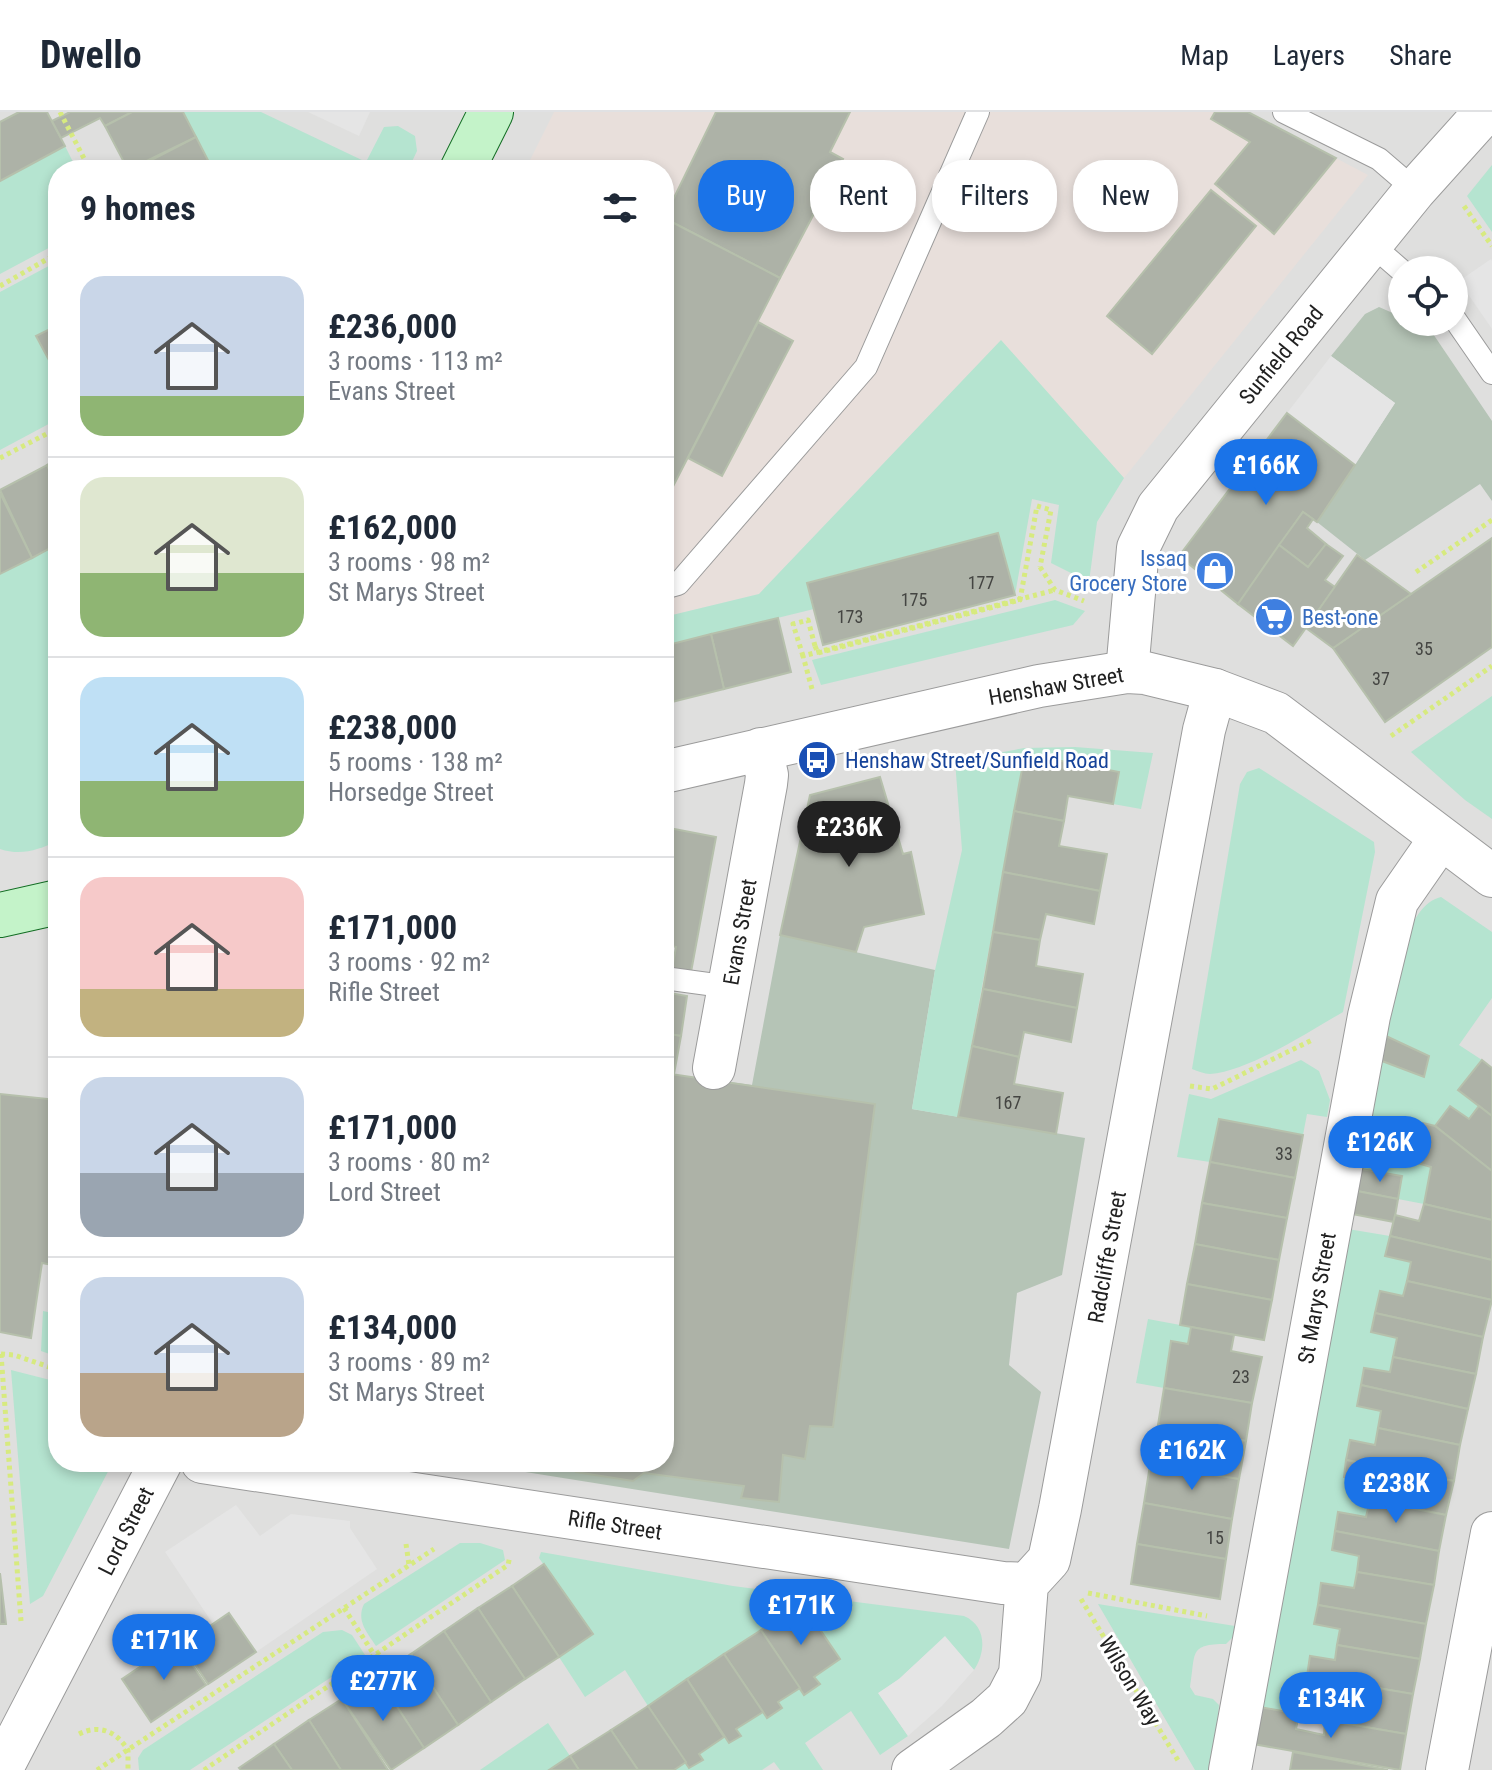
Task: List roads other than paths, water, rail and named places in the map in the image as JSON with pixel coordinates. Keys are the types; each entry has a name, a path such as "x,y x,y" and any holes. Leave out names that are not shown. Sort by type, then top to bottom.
{"street":[{"name":"Sunfield Road","path":"1127,672 1138,548 1158,507 1415,190 1485,112"},
{"path":"466,160 484,114"},
{"name":"Henshaw Street","path":"674,770 1039,686 1127,672 1145,673 1215,690 1276,713 1492,876"},
{"name":"Radcliffe Street","path":"1027,1584 1049,1560 1060,1509 1204,730 1215,690"},
{"name":"Evans Street","path":"714,1068 767,775 761,749"},
{"name":"St Marys Street","path":"1230,1770 1369,1016 1397,901 1440,839"},
{"path":"0,915 48,904"},
{"name":"Lord Street","path":"1,1770 156,1472"},
{"name":"Rifle Street","path":"268,1472 987,1581 1027,1584"},
{"path":"1447,1770 1492,1533"},
{"path":"913,1770 986,1718 1007,1699 1020,1674 1027,1584"}],"lane":[{"path":"674,585 866,367 978,112"},
{"path":"1284,112 1379,159 1415,190"},
{"path":"1371,244 1388,259"},
{"path":"1466,336 1492,373"},
{"path":"674,979 730,987"}],"place":[{"name":"Issaq Grocery Store","path":"1215,571"},
{"name":"Best-one","path":"1274,617"},
{"name":"Henshaw Street/Sunfield Road","path":"817,760"}]}
